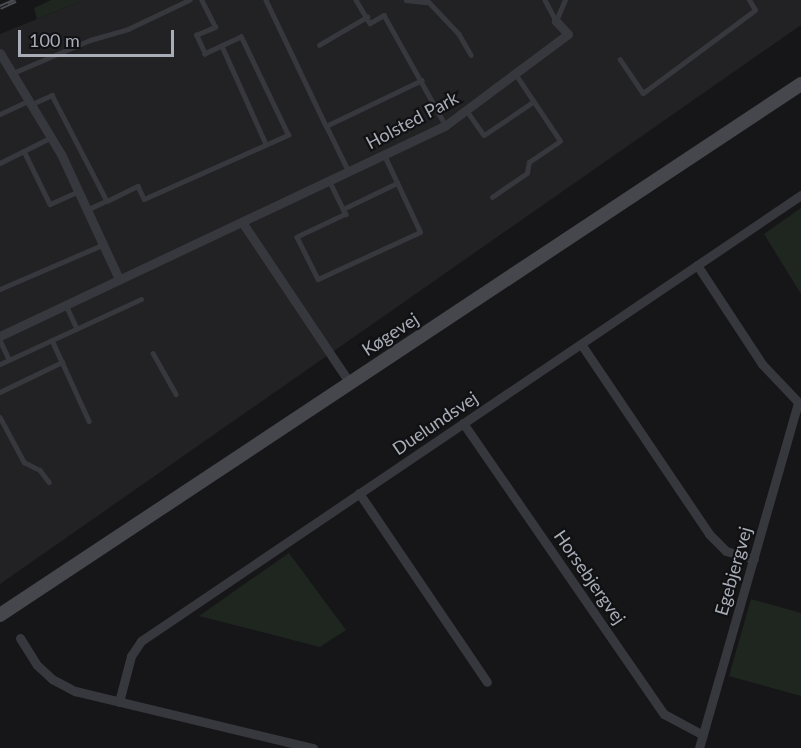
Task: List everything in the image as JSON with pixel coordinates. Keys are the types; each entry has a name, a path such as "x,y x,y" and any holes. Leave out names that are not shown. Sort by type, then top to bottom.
{"street":[{"name":"Holsted Park","path":"0,338 119,279 446,125 568,34 556,21"},
{"path":"0,53 52,137 119,279"},
{"name":"Køgevej","path":"0,615 801,84"},
{"name":"Duelundsvej","path":"119,702 131,656 141,640 801,195"},
{"path":"242,222 349,382"},
{"path":"697,265 762,364 800,404"},
{"path":"581,344 709,534 726,551 754,559"},
{"name":"Egebjergvej","path":"699,748 800,404"},
{"name":"Horsebjergvej","path":"463,423 664,714 703,735"},
{"path":"359,493 487,682"},
{"path":"20,638 37,665 52,679 75,691 313,748"}],"lane":[{"path":"13,73 90,40 128,29 189,0"},
{"path":"88,210 138,186 144,199 288,135 241,37 205,54 196,35 215,27 201,0"},
{"path":"266,0 348,171"},
{"path":"356,0 370,23 384,15 446,125"},
{"path":"406,0 427,1 459,34 471,55"},
{"path":"546,0 556,21"},
{"path":"556,21 565,0"},
{"path":"620,59 643,93 755,10 748,0"},
{"path":"319,45 367,17"},
{"path":"222,46 266,144"},
{"path":"492,196 527,173 529,162 560,141 515,74"},
{"path":"327,126 422,81"},
{"path":"0,114 52,95 107,201"},
{"path":"467,111 484,135 533,102"},
{"path":"0,163 52,137"},
{"path":"24,151 50,204 79,191"},
{"path":"329,180 346,214 297,237 318,279 420,232 384,155"},
{"path":"343,209 397,183"},
{"path":"0,289 104,244"},
{"path":"0,364 141,299"},
{"path":"66,305 77,329"},
{"path":"0,338 9,359"},
{"path":"52,340 89,421"},
{"path":"153,353 176,394"},
{"path":"0,392 62,362"},
{"path":"0,417 24,462 40,470 49,482"}],"shaded area":[{"path":"51,0 84,0 37,19 34,8"},
{"path":"84,0 801,0 801,25 0,584 0,34"},
{"path":"801,208 801,294 764,234"},
{"path":"289,553 346,630 320,647 199,616"},
{"path":"751,599 801,613 801,696 729,676"}],"railway":[{"path":"0,7 16,0"}]}
